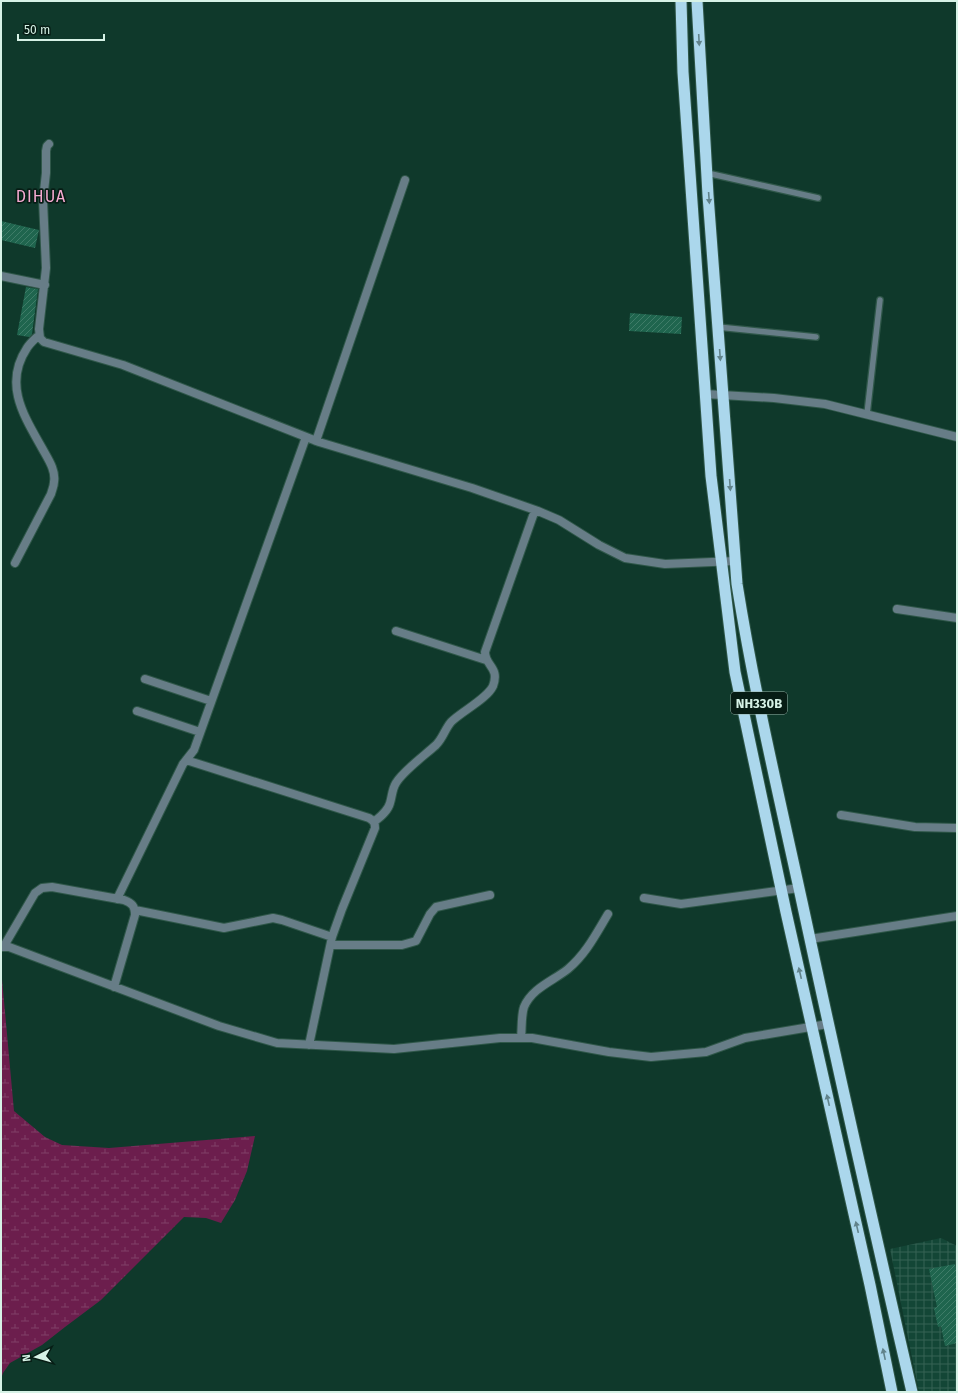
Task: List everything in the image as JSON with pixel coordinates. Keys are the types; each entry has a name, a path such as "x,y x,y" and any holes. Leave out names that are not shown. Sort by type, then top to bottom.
{"highway":[{"name":"NH330B","path":"681,1 683,72 711,476 735,672 892,1392"},
{"name":"NH330B","path":"698,1 707,173 737,584 746,642 908,1391"}],"street":[{"path":"49,144 46,151 46,173 43,200 46,268 39,329 40,338 44,342 123,365 316,441 472,488 535,510 559,520 625,558 665,564 736,561"},
{"path":"316,441 405,180"},
{"path":"1,276 45,285"},
{"path":"15,563 51,494 54,483 54,475 51,464 26,420 15,387 16,373 27,347 39,335"},
{"path":"705,394 774,398 825,404 957,437"},
{"path":"117,899 186,760 194,750 306,437"},
{"path":"486,660 485,652 535,510"},
{"path":"897,609 957,618"},
{"path":"374,822 389,806 396,782 439,742 450,723 487,694 492,686 494,671 493,667 486,660 396,631"},
{"path":"145,679 211,701"},
{"path":"137,711 200,732"},
{"path":"186,760 369,818 374,822 375,828 342,909 332,941 309,1045"},
{"path":"841,815 915,827 957,828"},
{"path":"114,987 135,915 135,910 130,902 52,887 42,888 36,893 3,946 219,1026 277,1043 394,1049 500,1038 532,1038 609,1052 650,1057 706,1052 745,1038 828,1024"},
{"path":"644,898 681,904 799,888"},
{"path":"135,910 224,928 273,918 282,920 332,941 402,944 416,941 430,914 436,907 490,895"},
{"path":"521,1038 524,1008 529,998 537,990 568,969 582,955 592,942 608,914"},
{"path":"810,939 957,916"}],"lane":[{"path":"707,173 818,198"},
{"path":"867,414 880,300"},
{"path":"718,327 816,337"}],"shaded area":[{"path":"941,1238 957,1246 957,1392 919,1392 890,1249"}],"green space":[{"path":"1,968 14,1111 45,1137 62,1145 109,1148 255,1136 247,1171 235,1200 221,1223 206,1218 184,1217 101,1300 42,1345 10,1363 1,1379"}],"building":[{"path":"1,221 39,230 35,248 1,240"},
{"path":"26,287 38,289 32,334 29,337 17,335"},
{"path":"630,313 682,317 681,334 629,331"},
{"path":"955,1264 957,1276 957,1343 945,1346 941,1326 938,1327 934,1308 937,1307 929,1269"}],"district":[{"name":"DIHUA","path":"41,196"}]}
